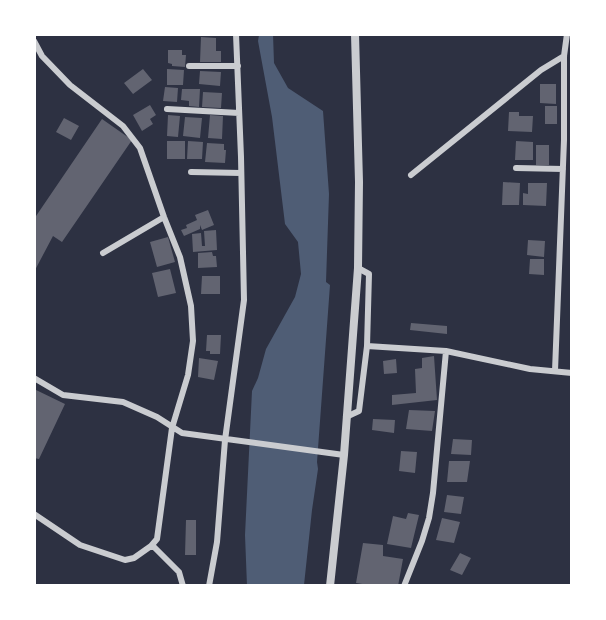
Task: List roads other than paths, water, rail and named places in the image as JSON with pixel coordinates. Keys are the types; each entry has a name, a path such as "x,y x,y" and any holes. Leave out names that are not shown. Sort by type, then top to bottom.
{"street":[{"path":"209,585 217,542 225,440 244,300 236,34"},
{"path":"330,585 344,455 358,268 359,182 355,34"},
{"path":"555,371 563,169 568,140 564,56 567,35"},
{"path":"34,41 42,56 70,85 123,126 140,148 180,257 191,306 193,341 188,375 172,428 157,539 152,545 134,558 124,560 80,545 34,514"},
{"path":"34,56 42,56"},
{"path":"411,175 541,70 564,56"},
{"path":"189,66 238,66"},
{"path":"166,109 239,113"},
{"path":"516,168 563,169"},
{"path":"191,172 241,173"},
{"path":"103,253 164,217"},
{"path":"346,417 360,411 367,346 369,274 358,268"},
{"path":"367,346 446,351 530,369 572,373"},
{"path":"404,585 429,518 446,351"},
{"path":"34,378 63,395 123,402 157,417 182,433 344,455"},
{"path":"152,545 179,572 183,585"}],"water":[{"path":"273,34 274,63 288,88 323,111 329,194 326,282 330,285 318,469 304,585 247,586 245,535 252,391 266,349 295,297 301,274 298,242 285,224 272,117 258,41 259,35"}]}
